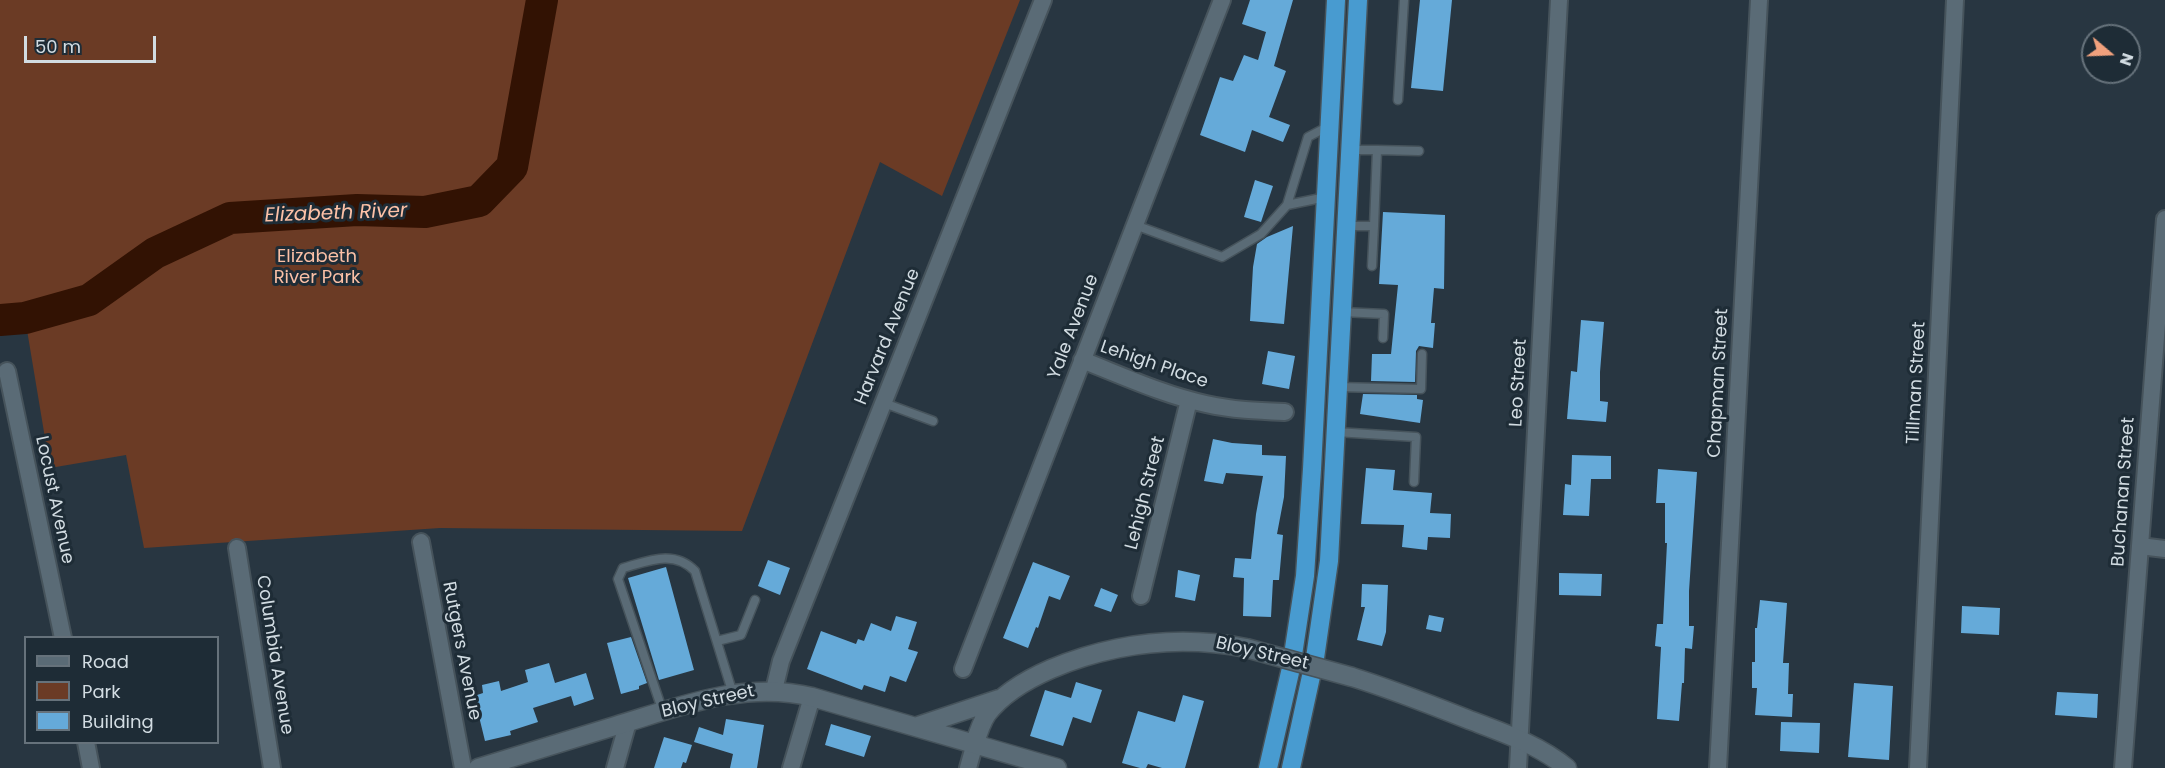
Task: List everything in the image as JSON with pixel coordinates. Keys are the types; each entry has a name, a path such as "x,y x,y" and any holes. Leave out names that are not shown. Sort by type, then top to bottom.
{"highway":[{"path":"1268,768 1291,668 1305,576 1336,0"},
{"path":"1295,763 1324,605 1329,551 1359,0"}],"street":[{"name":"Harvard Avenue","path":"774,690 781,661 1043,0"},
{"name":"Yale Avenue","path":"963,669 1222,0"},
{"name":"Leo Street","path":"1518,768 1559,0"},
{"name":"Chapman Street","path":"1718,768 1759,0"},
{"name":"Tillman Street","path":"1918,768 1955,0"},
{"name":"Buchanan Street","path":"2123,768 2165,219"},
{"name":"Lehigh Place","path":"1083,360 1190,400 1235,409 1285,412"},
{"name":"Locust Avenue","path":"7,371 63,636"},
{"name":"Lehigh Street","path":"1141,596 1190,400"},
{"name":"Rutgers Avenue","path":"421,542 464,768"},
{"path":"2140,546 2165,549"},
{"name":"Columbia Avenue","path":"237,548 272,768"},
{"name":"Bloy Street","path":"975,743 983,720 1001,699 1039,675 1078,659 1124,647 1147,643 1188,641 1246,648 1352,677 1403,694 1519,739 1567,768"},
{"name":"Bloy Street","path":"478,768 701,700 774,690 812,697 918,726 1057,768"},
{"path":"791,768 812,697"},
{"path":"918,726 1001,699"},
{"path":"615,768 628,722"},
{"path":"968,768 975,743"},
{"path":"86,744 91,768"}],"lane":[{"path":"1398,100 1404,0"},
{"path":"1135,225 1222,257 1261,234 1287,205 1308,137 1329,126"},
{"path":"1351,150 1419,151"},
{"path":"1372,266 1377,150"},
{"path":"1287,205 1326,197"},
{"path":"1347,226 1374,226"},
{"path":"1342,312 1384,314 1383,338"},
{"path":"1338,387 1421,390 1422,354"},
{"path":"884,403 933,421"},
{"path":"1336,432 1416,437 1414,482"},
{"path":"663,712 618,579 623,568 664,557 686,561 695,571 733,694"},
{"path":"717,641 741,635 755,600"}],"green space":[{"name":"Elizabeth River Park","path":"0,0 1020,0 942,196 880,162 742,531 440,528 144,548 126,455 50,468 25,318 0,320"}],"building":[{"path":"1250,0 1293,0 1274,66 1286,71 1269,117 1290,125 1283,142 1252,130 1245,152 1200,135 1220,77 1233,81 1244,55 1258,60 1266,32 1242,24"},
{"path":"1420,0 1452,0 1443,91 1411,88"},
{"path":"1255,180 1273,186 1261,222 1244,217"},
{"path":"1383,212 1445,215 1444,289 1434,288 1431,323 1435,323 1433,348 1419,346 1416,351 1415,382 1371,381 1372,354 1391,354 1398,285 1379,284"},
{"path":"1293,226 1284,324 1250,321 1253,267 1257,244"},
{"path":"1581,320 1604,322 1600,401 1608,402 1606,422 1567,419 1571,371 1577,372"},
{"path":"1268,351 1295,356 1289,389 1262,384"},
{"path":"1363,394 1417,395 1417,399 1423,400 1420,423 1360,414"},
{"path":"1213,439 1262,445 1262,455 1286,456 1284,497 1277,534 1283,535 1279,580 1273,580 1271,617 1243,616 1244,578 1233,577 1235,558 1251,559 1263,476 1226,473 1223,484 1204,481"},
{"path":"1572,455 1611,456 1611,479 1591,479 1589,516 1563,515 1565,484 1571,485"},
{"path":"1366,468 1395,470 1393,490 1432,493 1430,513 1451,514 1450,538 1428,537 1427,550 1402,547 1404,525 1361,524"},
{"path":"1658,469 1697,472 1689,591 1689,626 1694,626 1692,649 1685,648 1684,683 1682,683 1679,721 1657,719 1661,647 1655,646 1657,624 1663,624 1667,543 1665,543 1665,503 1656,503"},
{"path":"768,560 790,568 780,595 758,586"},
{"path":"1033,562 1070,576 1060,600 1049,596 1028,648 1003,638"},
{"path":"666,567 694,670 659,680 628,578"},
{"path":"1178,570 1200,575 1195,601 1175,597"},
{"path":"1559,573 1602,574 1601,596 1559,595"},
{"path":"1362,584 1388,585 1386,632 1382,646 1357,640 1365,607 1361,607"},
{"path":"1101,588 1118,595 1111,612 1094,606"},
{"path":"1760,600 1787,603 1783,663 1789,663 1788,694 1793,694 1792,717 1755,715 1757,688 1752,688 1752,662 1755,662 1755,628 1757,628"},
{"path":"1962,606 2000,608 1999,635 1961,633"},
{"path":"1429,615 1444,618 1441,632 1426,629"},
{"path":"896,616 917,622 908,649 918,652 906,682 890,676 885,692 864,685 862,690 807,669 821,631 856,644 858,639 864,641 871,623 891,631"},
{"path":"631,637 647,683 639,686 639,689 621,694 607,643"},
{"path":"549,663 555,683 586,673 594,699 574,706 571,696 533,708 538,722 510,731 511,735 485,741 474,696 483,693 482,685 499,681 501,691 528,682 525,670"},
{"path":"1076,682 1102,690 1091,723 1073,717 1063,746 1030,736 1045,690 1071,698"},
{"path":"1854,683 1893,686 1889,760 1848,757"},
{"path":"2057,692 2098,694 2097,718 2055,715"},
{"path":"1183,695 1204,701 1185,768 1162,768 1148,764 1146,768 1140,768 1122,763 1138,711 1175,722"},
{"path":"726,719 764,725 757,768 730,768 733,754 694,742 699,727 723,735"},
{"path":"1781,722 1820,723 1819,753 1780,751"},
{"path":"831,724 871,736 864,757 825,745"},
{"path":"664,737 692,745 686,763 683,762 681,768 654,768"}],"waterway":[{"name":"Elizabeth River","path":"0,320 25,318 89,300 155,253 230,218 357,210 425,212 479,201 512,167 542,0"}]}
